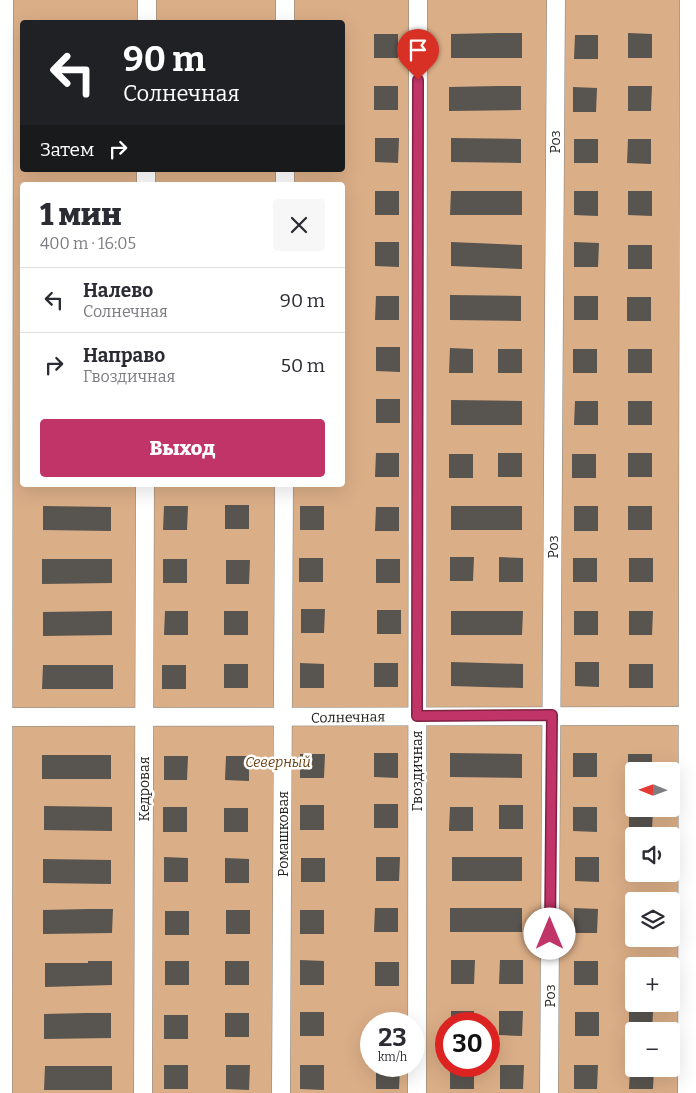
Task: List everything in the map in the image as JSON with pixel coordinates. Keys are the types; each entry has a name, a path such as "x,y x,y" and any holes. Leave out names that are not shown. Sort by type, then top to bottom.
{"street":[{"path":"3,1093 4,0"},
{"path":"147,0 147,20"},
{"path":"285,0 285,20"},
{"name":"Гвоздичная","path":"417,1093 418,0"},
{"name":"Роз","path":"549,1093 556,0"},
{"path":"687,1093 692,716 688,0"},
{"name":"Кедровая","path":"143,1093 145,487"},
{"name":"Ромашковая","path":"282,1093 284,487"},
{"name":"Солнечная","path":"2,717 692,716"}],"green space":[{"name":"Северный","path":"0,0 696,0 696,1093 0,1093"}],"building":[{"path":"522,33 522,58 451,58 451,34"},
{"path":"628,33 652,34 652,58 628,58"},
{"path":"374,34 398,34 398,58 374,58"},
{"path":"575,35 598,35 598,59 574,59"},
{"path":"374,86 398,86 398,110 374,110"},
{"path":"521,86 521,110 449,111 449,87"},
{"path":"628,86 652,86 651,111 628,111"},
{"path":"573,87 597,88 596,112 573,112"},
{"path":"375,138 399,138 398,163 375,162"},
{"path":"451,138 521,139 521,163 451,162"},
{"path":"574,139 598,139 598,163 574,163"},
{"path":"628,139 651,139 651,164 627,163"},
{"path":"375,191 399,191 399,215 375,215"},
{"path":"451,191 522,191 522,215 450,215"},
{"path":"574,191 598,191 598,216 574,215"},
{"path":"628,191 652,191 652,216 628,215"},
{"path":"375,242 399,242 399,267 375,266"},
{"path":"451,242 522,245 522,269 451,266"},
{"path":"574,242 599,243 598,267 574,267"},
{"path":"628,245 652,245 652,269 628,269"},
{"path":"450,295 521,296 521,321 450,320"},
{"path":"376,296 399,296 399,320 375,320"},
{"path":"574,296 598,296 598,320 574,320"},
{"path":"627,297 651,297 651,321 627,321"},
{"path":"376,347 400,347 400,372 376,371"},
{"path":"450,348 473,349 473,373 449,373"},
{"path":"498,349 522,349 522,373 498,373"},
{"path":"573,349 597,349 597,373 573,373"},
{"path":"628,349 652,349 652,373 628,373"},
{"path":"376,399 400,399 400,423 376,423"},
{"path":"451,400 522,401 522,425 451,425"},
{"path":"575,401 598,401 598,425 574,425"},
{"path":"628,401 652,401 652,425 628,425"},
{"path":"376,453 399,453 399,477 375,477"},
{"path":"498,453 522,453 522,477 498,477"},
{"path":"628,453 652,453 652,477 628,477"},
{"path":"449,454 473,454 473,478 449,478"},
{"path":"572,454 596,454 596,478 572,478"},
{"path":"225,505 249,505 249,529 225,529"},
{"path":"43,506 111,507 111,531 43,530"},
{"path":"164,506 188,506 187,530 163,530"},
{"path":"300,506 324,506 324,530 300,530"},
{"path":"451,506 522,506 522,530 451,530"},
{"path":"574,506 598,506 598,531 574,531"},
{"path":"628,506 652,506 652,530 628,530"},
{"path":"376,507 399,507 399,531 375,531"},
{"path":"450,557 474,557 473,581 450,581"},
{"path":"499,557 523,558 523,582 499,582"},
{"path":"299,558 323,558 323,582 299,582"},
{"path":"573,558 597,558 597,582 573,582"},
{"path":"629,558 653,558 653,582 629,582"},
{"path":"42,559 112,559 112,583 42,584"},
{"path":"163,559 187,559 187,583 163,583"},
{"path":"376,559 400,559 400,583 376,583"},
{"path":"226,560 250,560 249,584 226,584"},
{"path":"301,609 325,609 324,633 301,633"},
{"path":"377,610 401,610 401,634 377,634"},
{"path":"112,611 112,635 43,636 43,612"},
{"path":"165,611 188,611 188,635 164,635"},
{"path":"224,611 248,611 248,635 224,635"},
{"path":"451,611 523,611 522,635 451,635"},
{"path":"574,611 598,611 598,635 574,635"},
{"path":"629,611 653,611 652,635 629,635"},
{"path":"451,662 523,664 523,688 451,686"},
{"path":"575,662 599,662 599,687 575,686"},
{"path":"300,663 324,664 324,688 300,688"},
{"path":"374,663 398,663 398,687 374,687"},
{"path":"224,664 248,664 248,688 224,688"},
{"path":"629,664 653,664 653,688 629,688"},
{"path":"43,665 113,665 113,689 42,689"},
{"path":"162,665 186,665 186,689 162,689"},
{"path":"374,753 398,753 398,778 374,777"},
{"path":"450,753 522,754 522,778 450,777"},
{"path":"573,753 597,753 597,777 573,777"},
{"path":"300,754 325,754 324,778 300,778"},
{"path":"628,754 652,754 652,762 628,762"},
{"path":"42,755 111,755 111,779 42,779"},
{"path":"164,756 188,756 187,780 164,780"},
{"path":"226,756 249,756 249,781 225,780"},
{"path":"374,804 398,804 398,828 374,828"},
{"path":"300,805 324,805 324,830 300,830"},
{"path":"499,805 523,805 523,829 499,829"},
{"path":"44,806 112,807 112,831 44,830"},
{"path":"163,807 187,807 187,832 163,832"},
{"path":"450,807 473,807 473,831 449,831"},
{"path":"573,807 597,807 597,832 573,831"},
{"path":"224,808 248,808 248,832 224,832"},
{"path":"629,818 653,818 652,827 629,827"},
{"path":"164,857 188,858 188,882 164,882"},
{"path":"376,857 400,857 399,881 376,881"},
{"path":"452,857 522,857 522,881 452,881"},
{"path":"575,857 599,857 599,882 575,881"},
{"path":"225,858 249,859 249,883 225,883"},
{"path":"301,858 325,858 325,882 301,882"},
{"path":"43,859 111,860 111,884 43,883"},
{"path":"375,908 398,908 398,932 374,932"},
{"path":"450,908 522,908 522,932 450,932"},
{"path":"574,908 598,909 597,933 574,933"},
{"path":"113,909 112,933 43,934 43,910"},
{"path":"226,910 250,910 250,934 226,934"},
{"path":"300,910 324,910 324,934 300,934"},
{"path":"165,911 189,911 189,935 165,935"},
{"path":"300,960 324,961 324,985 300,985"},
{"path":"451,960 475,960 474,984 451,984"},
{"path":"500,960 523,960 523,984 499,984"},
{"path":"88,961 112,961 112,985 45,987 45,963 88,963"},
{"path":"165,961 189,961 189,985 165,985"},
{"path":"225,961 249,961 249,985 225,985"},
{"path":"574,961 598,961 598,985 574,985"},
{"path":"375,962 399,962 399,986 375,986"},
{"path":"451,1011 474,1011 474,1012"},
{"path":"523,1011 522,1036 500,1035 499,1012"},
{"path":"300,1012 324,1012 324,1036 300,1036"},
{"path":"575,1012 599,1012 599,1036 575,1036"},
{"path":"629,1012 653,1012 652,1022 629,1022"},
{"path":"111,1013 111,1038 44,1039 44,1014"},
{"path":"225,1013 249,1013 249,1037 225,1037"},
{"path":"164,1015 188,1015 188,1039 164,1039"},
{"path":"164,1065 188,1065 188,1089 164,1089"},
{"path":"226,1065 250,1065 249,1090 226,1089"},
{"path":"300,1065 324,1065 324,1090 300,1089"},
{"path":"500,1065 524,1065 523,1089 500,1089"},
{"path":"574,1065 598,1065 597,1089 574,1089"},
{"path":"45,1066 112,1066 112,1090 44,1090"},
{"path":"376,1077 400,1077 399,1089 376,1089"},
{"path":"450,1077 474,1077 474,1089 450,1089"},
{"path":"630,1077 654,1077 653,1089 629,1089"}],"route":[{"path":"418,80 417,716 552,715 550,934"}]}
